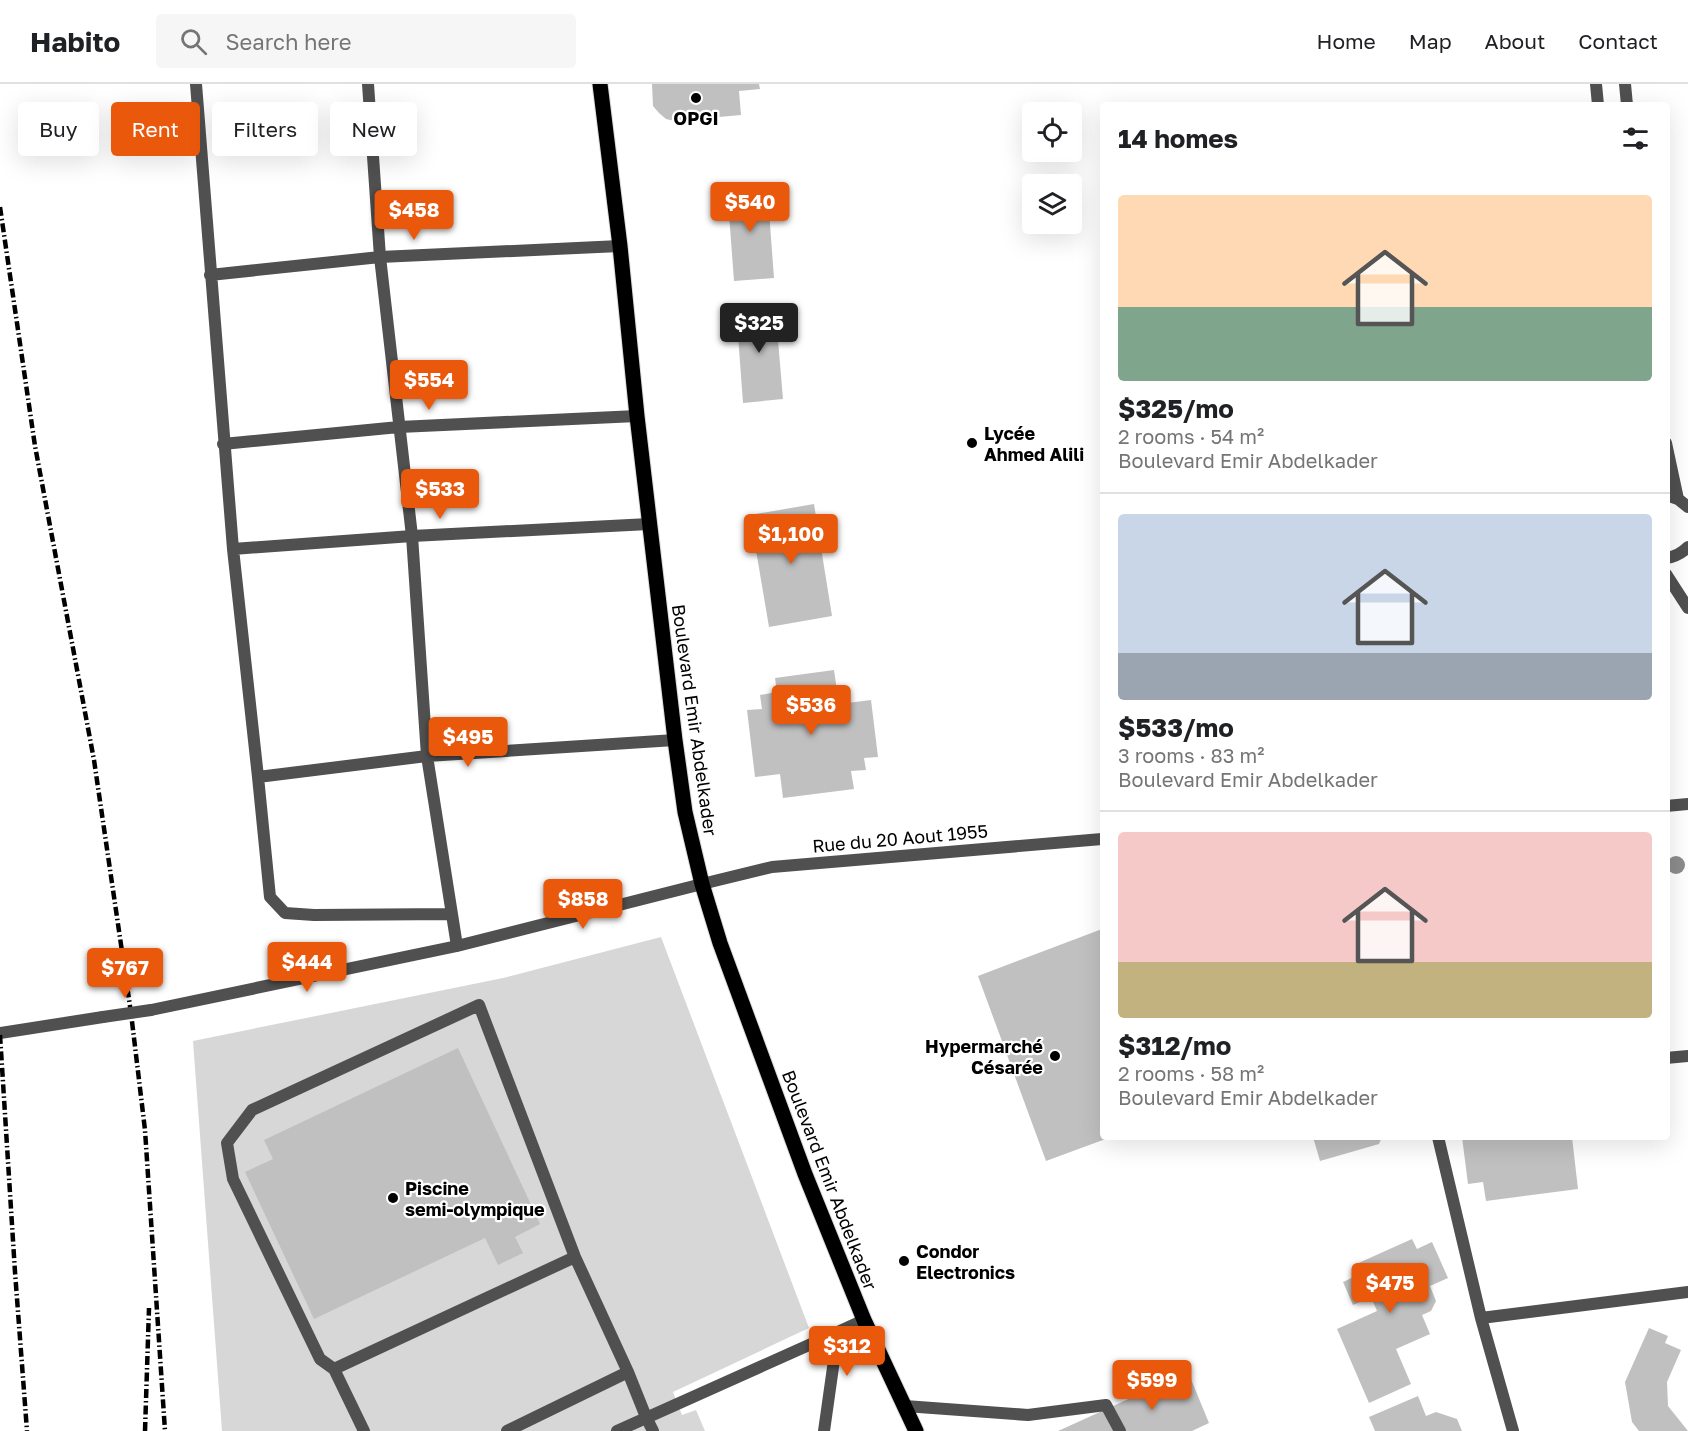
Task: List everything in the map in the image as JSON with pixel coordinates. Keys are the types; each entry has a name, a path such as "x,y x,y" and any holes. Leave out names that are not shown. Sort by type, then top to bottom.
{"main road":[{"name":"Boulevard Emir Abdelkader","path":"600,84 685,812 702,884 724,954 805,1174 864,1320 916,1431"}],"street":[{"path":"196,84 223,444 270,897 285,913 314,915 453,914"},
{"path":"368,84 380,257 412,536 427,756 457,946"},
{"path":"1596,84 1598,102"},
{"path":"1625,84 1627,102"},
{"path":"210,275 380,257 620,246"},
{"path":"223,444 399,427 637,416"},
{"path":"1670,459 1681,503"},
{"path":"233,549 412,536 650,524"},
{"path":"1670,557 1682,553 1688,547"},
{"path":"1670,580 1688,608"},
{"path":"258,777 427,756 675,740"},
{"path":"1670,806 1688,804"},
{"name":"Rue du 20 Aout 1955","path":"0,1034 151,1010 457,946 772,867 1100,839"},
{"path":"364,1431 334,1369 320,1359 233,1179 227,1143 252,1110 479,1005 575,1257 653,1431"},
{"path":"1670,1058 1688,1056"},
{"path":"1439,1140 1481,1318 1513,1431"},
{"path":"334,1369 575,1257"},
{"path":"1481,1318 1688,1292"},
{"path":"617,1431 864,1320"},
{"path":"824,1431 838,1332"},
{"path":"507,1431 628,1372"},
{"path":"905,1406 1028,1415 1106,1406 1120,1431"}],"shaded area":[{"path":"661,937 809,1328 673,1392 682,1415 696,1410 705,1431 222,1431 193,1041 503,978"}],"building":[{"name":"OPGI","path":"652,84 759,84 760,89 739,91 741,115 675,121 666,119 653,106"},
{"path":"767,184 774,278 734,281 727,187"},
{"path":"775,305 783,399 743,403 736,308"},
{"path":"814,504 832,616 769,627 750,515"},
{"path":"834,670 839,704 871,700 878,757 864,758 866,770 851,771 854,789 783,798 780,774 755,777 747,710 762,709 760,695 777,692 775,678"},
{"name":"Hypermarché Césarée","path":"1100,930 1100,1140 1103,1140 1046,1161 978,976"},
{"name":"Piscine semi-olympique","path":"458,1048 540,1224 515,1237 523,1253 498,1265 485,1238 314,1319 245,1172 273,1159 264,1140"},
{"path":"1314,1140 1381,1140 1379,1144 1320,1161"},
{"path":"1462,1140 1572,1140 1578,1189 1486,1201 1483,1182 1468,1184"},
{"path":"1412,1239 1417,1249 1432,1242 1448,1278 1430,1286 1436,1301 1431,1311 1422,1315 1430,1334 1396,1349 1411,1384 1369,1403 1337,1329 1377,1311 1371,1297 1353,1305 1343,1282 1358,1275 1354,1265"},
{"path":"1649,1328 1668,1336 1665,1343 1681,1350 1667,1382 1668,1406 1688,1431 1639,1431 1632,1422 1625,1382"},
{"path":"1188,1372 1209,1423 1192,1431 1058,1431"},
{"path":"1418,1396 1426,1416 1436,1412 1457,1419 1462,1431 1375,1431 1369,1417"}],"railway":[{"path":"0,207 35,446 94,760 131,1013 145,1130 165,1431"},
{"path":"0,1035 27,1431"},
{"path":"145,1431 149,1308"}],"place":[{"name":"OPGI","path":"696,98"},
{"name":"Lycée Ahmed Alili","path":"972,443"},
{"name":"Hypermarché Césarée","path":"1055,1056"},
{"name":"Piscine semi-olympique","path":"393,1198"},
{"name":"Condor Electronics","path":"904,1261"}]}
